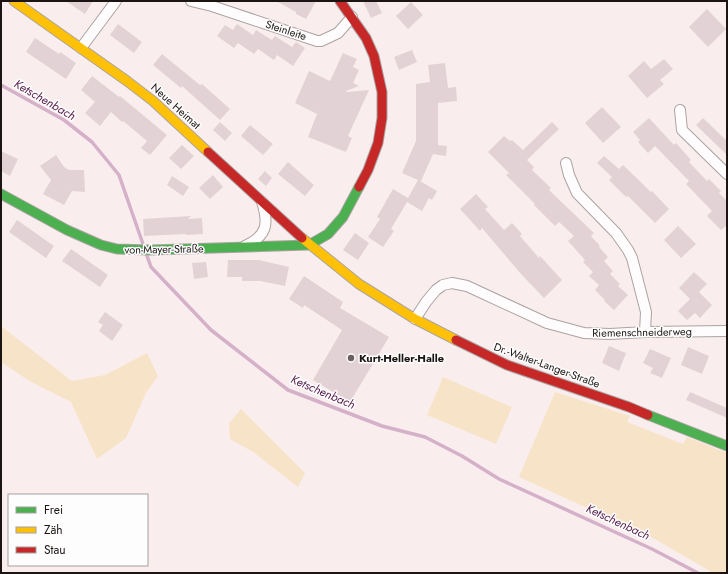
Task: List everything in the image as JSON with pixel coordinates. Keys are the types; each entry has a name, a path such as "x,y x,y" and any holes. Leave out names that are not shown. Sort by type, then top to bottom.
{"street":[{"name":"Neue Heimat","path":"14,1 153,101 309,245"},
{"path":"81,48 116,1"},
{"name":"Steinleite","path":"191,1 211,4 317,41 321,41 338,33 352,16"},
{"path":"309,245 328,234 343,216 368,170 378,144 382,118 382,92 374,56 366,38 340,1"},
{"path":"680,110 682,130 727,174"},
{"path":"566,163 568,175 577,193 616,233 632,258 646,312 645,332"},
{"name":"von-Mayer-Straße","path":"1,194 67,230 101,245 117,249 150,250 309,245"},
{"path":"244,246 254,242 262,234 265,228 266,214 262,202"},
{"name":"Dr.-Walter-Langer-Straße","path":"309,245 359,284 415,319 471,348 507,365 629,407 727,446"},
{"name":"Riemenschneiderweg","path":"415,319 436,290 443,285 452,283 467,286 548,323 584,333 610,334 727,331"}],"shaded area":[{"path":"1,326 72,381 105,375 147,353 158,376 146,393 126,438 97,459 71,402 31,382 1,362"},
{"path":"443,377 512,407 496,444 427,415"},
{"path":"555,392 630,416 627,422 683,444 687,437 727,453 727,573 713,573 653,538 519,477"},
{"path":"241,409 305,473 298,487 253,452 230,439 229,423"}],"building":[{"path":"66,1 93,1 85,14"},
{"path":"276,1 316,1 306,19"},
{"path":"363,1 376,1 382,13 371,18"},
{"path":"411,2 423,15 408,29 396,16"},
{"path":"707,9 726,29 708,47 689,27"},
{"path":"118,24 142,42 134,53 110,35"},
{"path":"237,24 253,35 256,30 272,40 275,36 292,47 296,42 305,48 293,66 277,55 274,60 258,49 254,54 238,43 234,48 217,36 225,25 233,30"},
{"path":"35,38 76,63 66,79 26,52"},
{"path":"412,50 417,62 399,70 394,57"},
{"path":"343,53 357,59 353,67 359,70 353,83 359,86 346,92 369,90 348,136 352,138 346,152 308,137 317,114 295,103 309,71 330,81"},
{"path":"162,54 200,85 202,84 230,109 220,120 182,86 181,88 153,65"},
{"path":"664,59 673,69 660,80 664,84 647,98 628,76 644,61 651,69"},
{"path":"445,63 448,88 456,87 457,101 438,103 438,145 447,146 446,156 433,154 420,181 437,191 432,200 429,198 422,211 407,202 391,229 394,231 383,247 368,237 380,219 377,217 393,189 408,198 418,180 402,173 416,141 416,84 430,82 428,65"},
{"path":"92,76 119,97 120,96 167,135 150,155 141,148 147,141 111,112 100,126 85,113 95,102 81,90"},
{"path":"602,107 621,127 603,143 585,123"},
{"path":"649,118 674,145 676,143 691,160 689,162 707,181 709,179 721,191 719,193 727,201 727,225 721,230 707,216 712,211 686,184 689,181 655,146 648,153 638,142 640,140 633,132"},
{"path":"703,118 727,141 727,155 696,125"},
{"path":"220,122 232,133 225,141 213,130"},
{"path":"552,122 559,129 527,160 534,167 532,170 551,188 549,190 594,233 591,236 608,257 604,261 613,271 610,274 620,284 618,286 628,295 614,310 595,290 599,285 589,276 593,272 583,262 585,260 568,241 574,236 559,222 555,226 506,175 509,173 488,152 504,136 510,141 512,140 523,150"},
{"path":"250,125 273,144 263,155 241,136"},
{"path":"182,145 194,156 181,169 169,158"},
{"path":"1,151 18,159 10,176 1,171"},
{"path":"56,155 64,167 69,170 84,170 85,192 72,191 64,205 43,194 51,180 40,166"},
{"path":"604,156 619,169 623,165 651,192 652,191 669,209 655,223 628,196 626,197 609,180 612,177 597,163"},
{"path":"288,162 314,185 305,196 278,174"},
{"path":"265,171 272,178 266,186 258,179"},
{"path":"213,175 223,187 210,199 199,188"},
{"path":"172,176 189,187 183,196 167,185"},
{"path":"476,194 488,207 485,209 504,230 512,223 522,234 520,236 539,258 540,256 562,280 544,298 521,274 482,228 480,231 460,209"},
{"path":"191,216 188,219 202,218 203,234 144,236 143,219"},
{"path":"17,220 54,246 46,258 9,232"},
{"path":"678,226 696,244 681,258 664,240"},
{"path":"355,233 369,243 358,260 343,250"},
{"path":"71,249 108,275 100,287 62,261"},
{"path":"228,260 259,260 289,267 285,286 260,281 242,281 242,277 227,277"},
{"path":"206,262 208,277 194,279 192,263"},
{"path":"694,272 707,284 699,292 712,305 700,318 695,313 687,320 678,311 690,299 679,288"},
{"name":"Kurt-Heller-Halle","path":"304,276 343,302 340,308 389,337 350,402 313,380 342,330 304,305 303,308 289,299"},
{"path":"105,312 123,325 112,341 99,331 103,325 98,322"},
{"path":"609,346 626,353 619,371 602,363"},
{"path":"688,347 709,356 702,374 681,365"},
{"path":"650,349 671,358 662,378 650,373 653,368 643,363"},
{"path":"690,392 727,408 727,418 686,400"}],"waterway":[{"name":"Ketschenbach","path":"1,85 64,120 92,142 119,175 144,247"},
{"name":"Ketschenbach","path":"146,253 151,267 211,330 288,390 382,426 425,437 462,456 499,479 652,549 698,573"}],"traffic: fast":[{"path":"1,194 67,230 101,245 117,249 150,250 309,245 328,234 343,217 359,187"},
{"path":"648,415 727,446"}],"traffic: slow":[{"path":"14,1 153,101 208,152"},
{"path":"302,238 359,284 415,319 456,340"}],"traffic: jam":[{"path":"340,1 366,38 374,56 382,92 382,118 378,143 368,170 359,187"},
{"path":"208,152 302,238"},
{"path":"456,340 507,365 648,415"}],"place":[{"name":"Kurt-Heller-Halle","path":"351,358"}]}
